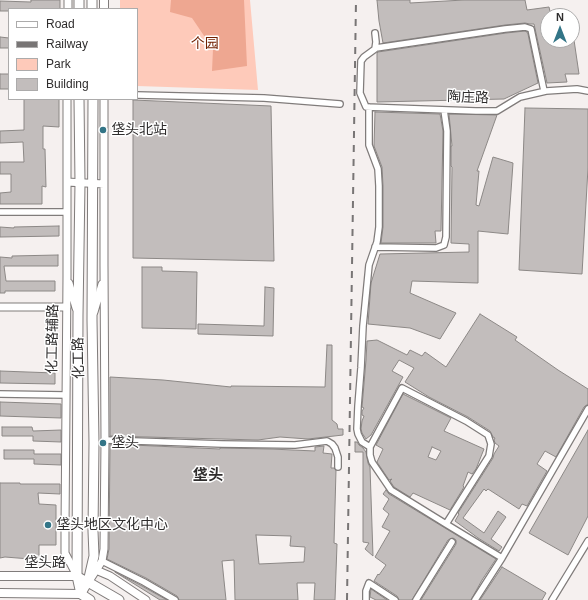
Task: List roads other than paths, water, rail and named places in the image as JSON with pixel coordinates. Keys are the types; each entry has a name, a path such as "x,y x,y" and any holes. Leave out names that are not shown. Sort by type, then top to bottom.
{"main road":[{"name":"化工路","path":"79,100 80,183 77,576 83,597"},
{"name":"化工路","path":"88,582 94,556 92,183 94,101"},
{"name":"垡头路","path":"0,576 77,576 88,582"},
{"path":"83,597 88,582 119,600"},
{"path":"0,593 83,597 90,600"}],"street":[{"path":"370,447 362,442 357,429 362,368 363,326 369,265 377,242 379,228 379,180 378,169 369,145 367,107 360,93 361,61 376,48 525,27 530,30 544,91"},
{"path":"376,33 376,48"},
{"name":"陶庄路","path":"367,107 498,111 520,97 544,91 577,89 588,91"},
{"path":"138,95 264,98 340,104"},
{"name":"化工路辅路","path":"67,100 66,553 77,576"},
{"path":"88,582 102,560 104,549 104,100"},
{"path":"375,247 436,248 444,245 446,237 447,131 444,110"},
{"path":"68,182 104,184"},
{"path":"0,212 67,212"},
{"path":"92,320 104,266"},
{"path":"67,276 78,315"},
{"path":"0,307 67,308"},
{"path":"446,524 489,456 491,444 488,435 466,421 402,388 370,447 372,462 391,490 446,524 502,558"},
{"path":"0,394 66,395"},
{"path":"475,600 502,558 588,409"},
{"path":"105,440 295,445 327,441 335,448 338,457 338,467"},
{"path":"552,600 588,541"},
{"path":"416,600 452,542"},
{"path":"102,560 175,600"},
{"path":"96,570 110,576 146,600"},
{"path":"366,600 368,583 395,600"}],"railway":[{"path":"347,600 356,0"}],"place":[{"name":"垡头北站","path":"103,130"},
{"name":"垡头","path":"103,443"},
{"name":"垡头地区文化中心","path":"48,525"}],"district":[{"name":"垡头","path":"208,476"}],"park label":[{"name":"个园","path":"205,44"}]}
